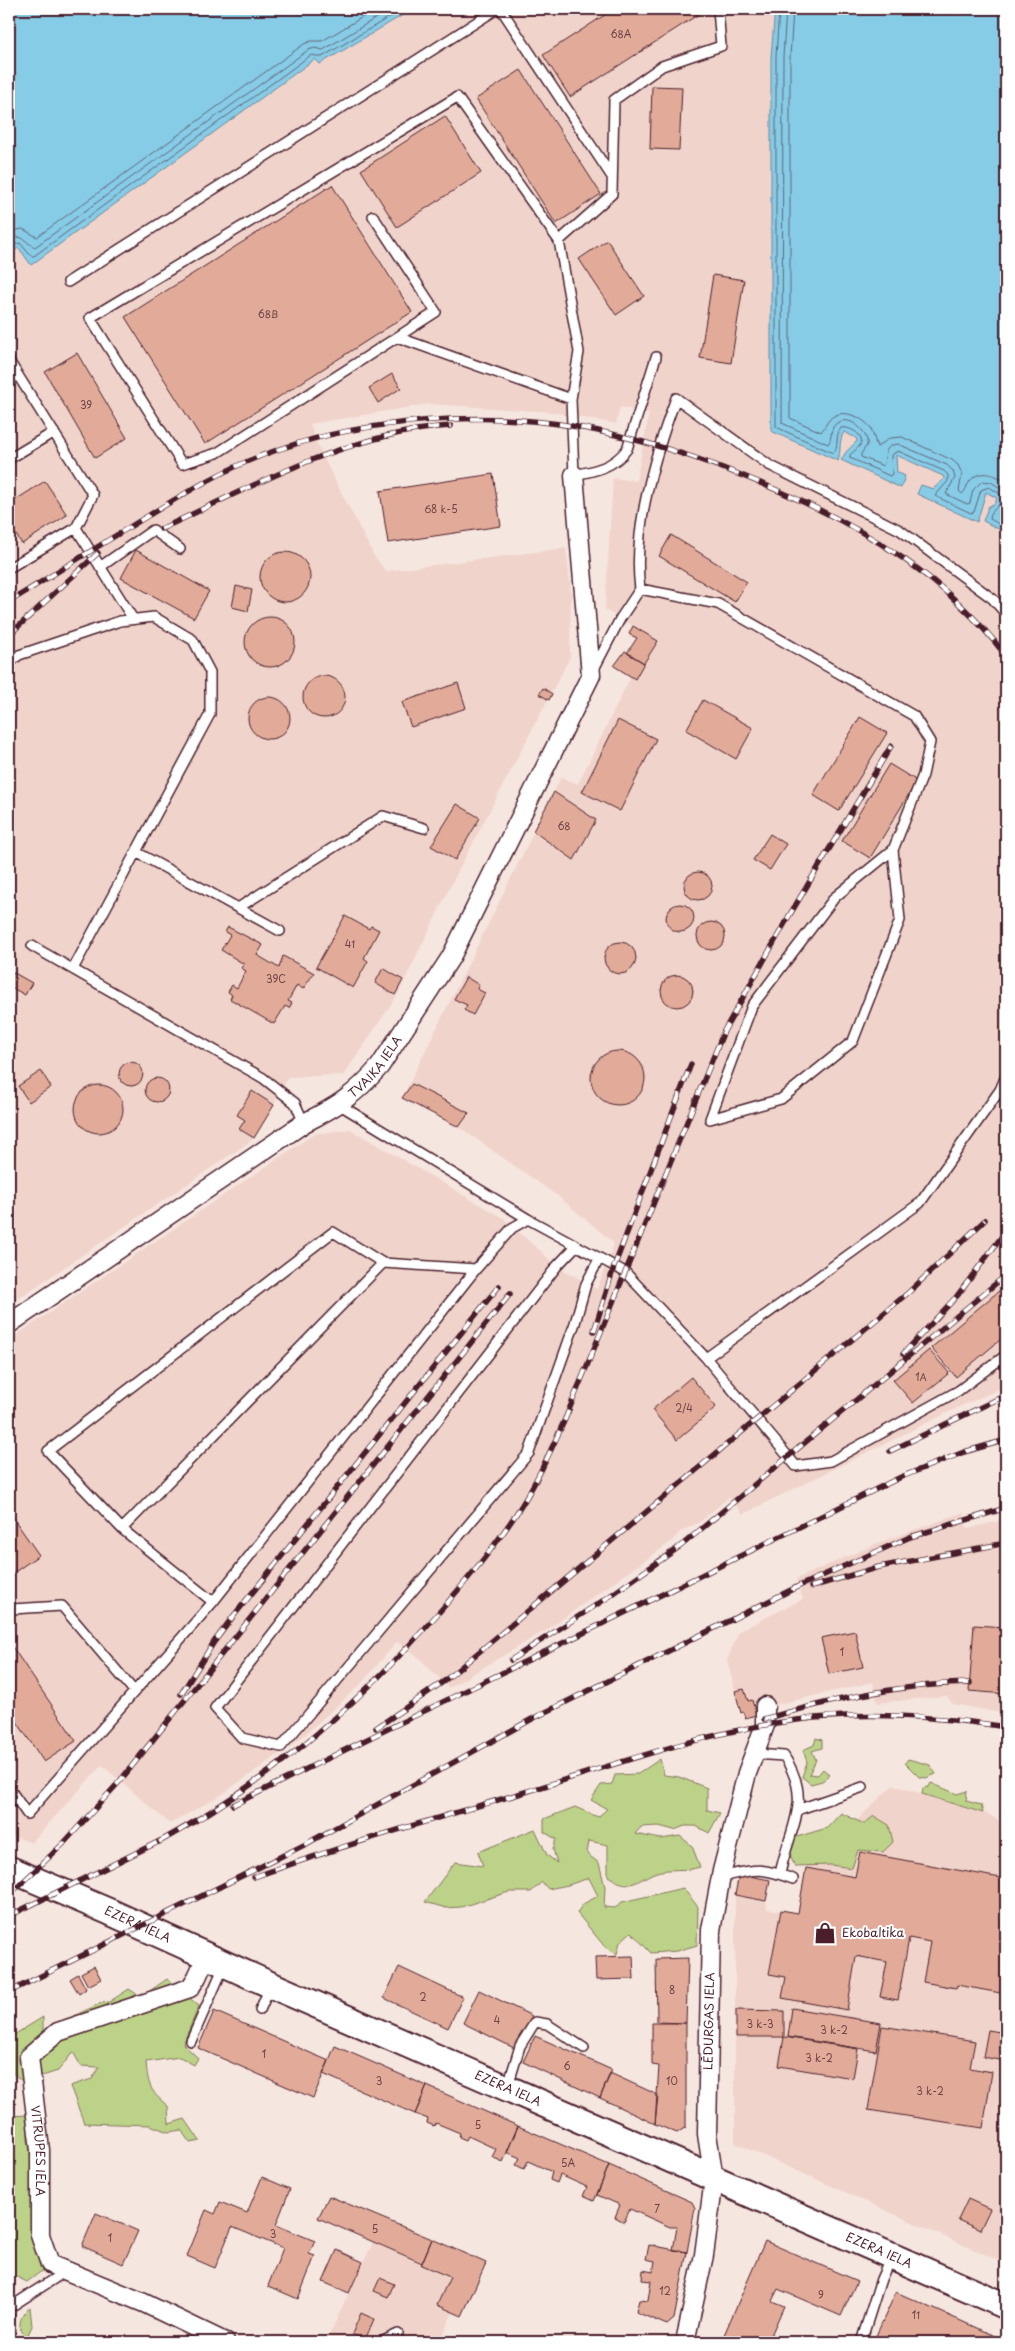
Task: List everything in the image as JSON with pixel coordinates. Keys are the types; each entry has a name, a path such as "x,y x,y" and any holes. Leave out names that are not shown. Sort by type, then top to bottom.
{"street":[{"path":"574,475 591,675"},
{"name":"TVAIKA IELA","path":"9,1324 304,1122 340,1105 366,1083 380,1066 451,957 591,675"},
{"name":"LĒDURGAS IELA","path":"685,2342 704,2254 714,2179 707,2134 711,1930 720,1878 747,1773 765,1725 765,1706"},
{"name":"EZERA IELA","path":"9,1869 507,2089 1006,2306"},
{"name":"VITRUPES IELA","path":"216,1960 197,1977 190,1988 58,2032 29,2057 40,2150 40,2235 50,2264 144,2303 225,2342"}],"lane":[{"path":"68,282 497,9"},
{"path":"501,9 612,177"},
{"path":"559,241 612,194 614,100 662,66 721,46 718,9"},
{"path":"373,216 436,312 217,453 182,464 90,318 457,96 559,241 580,352 571,399 574,475 597,471 620,458 627,449 656,357"},
{"path":"397,337 571,399"},
{"path":"9,360 93,495 76,528 9,568"},
{"path":"591,675 620,619 640,589 637,564 650,476 658,446 676,398 769,465 900,530 993,598 1006,614"},
{"path":"9,459 54,432"},
{"path":"76,528 133,619"},
{"path":"100,566 153,530 180,549"},
{"path":"640,589 718,604 914,716 930,742 923,776 893,850 900,920 852,1041 781,1098 710,1119 752,1006 835,897 893,850"},
{"path":"9,663 19,655 120,621 154,617 193,640 210,672 210,714 73,969"},
{"path":"238,908 383,816 424,828"},
{"path":"136,852 280,931"},
{"path":"32,946 263,1078 295,1103 304,1122"},
{"path":"706,1358 920,1203 1000,1090 1006,1076"},
{"path":"340,1105 528,1219 624,1272 706,1358 796,1466 831,1462 958,1391 1006,1355"},
{"path":"9,1788 27,1814 213,1602 476,1268 512,1228 528,1219"},
{"path":"213,1602 122,1529 48,1451 333,1232 383,1263 476,1268"},
{"path":"576,1246 557,1266 215,1708 242,1738 281,1747 529,1453 575,1323 586,1284 599,1259"},
{"path":"122,1529 383,1263"},
{"path":"9,1605 12,1609 62,1606 134,1691"},
{"path":"754,1754 784,1756 793,1769 799,1791 800,1810 784,1851 780,1874"},
{"path":"800,1810 863,1787"},
{"path":"720,1878 758,1869 793,1878"},
{"path":"191,2041 216,1960"},
{"path":"260,2010 271,1985"},
{"path":"507,2089 520,2046 535,2022 547,2024 584,2048"},
{"path":"860,2342 880,2280 892,2255"},
{"path":"9,2308 66,2271"},
{"path":"381,2342 398,2334"}],"shaded area":[{"path":"413,9 775,9 771,57 772,230 842,449 841,435 844,431 856,438 857,442 846,452 842,460 897,472 895,455 943,476 944,479 933,489 977,521 985,491 997,497 983,521 1006,533 1006,1386 955,1409 743,1514 729,1497 700,1522 680,1532 671,1542 548,1629 449,1688 416,1655 397,1642 361,1684 299,1740 221,1795 170,1824 102,1765 31,1843 9,1834 9,1340 314,1134 350,1129 503,1218 557,1266 597,1289 614,1243 559,1197 459,1127 402,1098 561,777 578,784 631,676 635,679 644,663 627,653 636,639 629,634 633,626 605,610 613,478 636,481 649,414 620,407 616,424 552,412 430,404 310,424 322,455 374,556 386,571 566,548 571,591 570,657 453,881 398,994 344,1075 288,1077 254,1138 9,1305 9,253 19,247 30,264 315,59 320,64"},
{"path":"964,1512 964,1520 968,1529 1006,1519 1006,1714 953,1704 947,1696 877,1703 873,1682 741,1713 727,1660 739,1631 803,1599 796,1579 878,1543"},
{"path":"893,1785 988,1814 1006,1825 1006,2264 735,2143 735,1895 766,1901 767,1909 798,1913 810,1840 852,1825"},
{"path":"373,2242 450,2277 437,2305 453,2312 440,2342 326,2342"}],"green space":[{"path":"816,1738 822,1740 822,1748 812,1751 816,1760 809,1774 818,1775 823,1769 830,1775 822,1781 811,1784 802,1777 807,1762 803,1750 814,1745"},
{"path":"660,1759 664,1775 679,1777 707,1788 707,1810 720,1813 709,1833 696,1826 685,1826 674,1830 659,1826 641,1827 635,1834 661,1839 680,1836 692,1846 700,1867 660,1871 627,1884 618,1882 608,1876 608,1845 589,1841 587,1854 599,1863 605,1887 604,1907 615,1908 622,1902 683,1888 698,1907 697,1945 677,1951 651,1953 631,1932 620,1942 617,1954 605,1947 577,1913 583,1904 598,1896 589,1878 548,1889 542,1882 531,1892 509,1892 461,1907 446,1908 425,1902 455,1862 483,1866 478,1852 535,1829 547,1855 557,1863 553,1849 556,1839 544,1832 544,1819 575,1807 598,1817 607,1809 591,1800 601,1785 612,1784 615,1775 638,1774"},
{"path":"908,1759 930,1765 936,1774 926,1778 919,1777 905,1763"},
{"path":"931,1783 957,1794 967,1791 966,1801 981,1805 983,1813 922,1794 923,1788 929,1787"},
{"path":"841,1813 864,1824 874,1816 889,1825 893,1842 883,1852 858,1850 852,1868 830,1865 795,1866 789,1854 790,1839 827,1828"},
{"path":"167,1979 199,2006 183,2044 198,2058 194,2065 180,2057 146,2062 148,2077 154,2092 168,2106 169,2124 185,2119 200,2141 190,2143 181,2130 168,2132 150,2125 84,2123 70,2086 92,2079 99,2067 81,2066 73,2052 58,2071 23,2082 10,2070 9,2038 43,2017 43,2034 57,2024 101,2003 109,2002 129,1989 141,1997"},
{"path":"29,2115 28,2140 35,2181 33,2231 43,2270 27,2282 9,2273 9,2116"},
{"path":"30,2307 32,2326 27,2337 21,2330 20,2322"}],"water":[{"path":"9,9 413,9 320,64 315,59 31,265 19,248 9,253"},
{"path":"775,9 1006,9 1006,533 983,521 988,507 995,503 997,498 986,492 977,522 917,494 921,485 933,489 944,479 943,476 896,455 897,472 905,476 901,488 841,460 857,441 856,438 844,432 841,438 838,461 771,431 771,57"}],"building":[{"path":"614,9 695,9 699,14 570,97 543,55"},
{"path":"521,70 601,194 556,224 476,99"},
{"path":"652,86 682,87 679,150 650,149"},
{"path":"445,116 481,173 397,227 361,170"},
{"path":"332,185 412,312 205,444 125,317"},
{"path":"607,240 644,296 616,315 579,259"},
{"path":"713,275 744,280 731,363 700,358"},
{"path":"77,353 127,438 95,458 45,372"},
{"path":"392,374 401,388 378,403 369,388"},
{"path":"493,474 501,526 388,543 380,491"},
{"path":"45,481 67,515 22,544 9,524 9,504"},
{"path":"671,535 747,582 735,602 659,556"},
{"path":"136,550 209,591 194,618 121,578"},
{"path":"280,552 290,552 303,559 310,572 310,582 303,595 290,602 280,602 271,598 264,591 260,582 260,572 264,563 271,556"},
{"path":"236,586 252,590 248,611 232,607"},
{"path":"265,617 275,617 288,624 295,637 295,647 288,660 275,667 265,667 256,663 249,656 245,647 245,637 249,628 256,621"},
{"path":"633,626 658,641 644,663 627,653 637,638 629,634"},
{"path":"625,651 644,663 635,679 614,666"},
{"path":"324,676 339,682 345,697 339,712 324,718 309,712 303,697 309,682"},
{"path":"458,683 466,708 411,727 402,702"},
{"path":"543,688 552,694 549,700 539,694"},
{"path":"269,697 284,703 290,718 284,733 269,739 254,733 248,718 254,703"},
{"path":"703,700 753,728 736,759 686,730"},
{"path":"860,717 887,733 839,811 813,795"},
{"path":"618,720 656,739 620,811 582,792"},
{"path":"889,764 917,781 870,858 842,841"},
{"path":"554,792 596,820 574,860 533,831"},
{"path":"457,804 480,818 455,860 431,846"},
{"path":"770,834 786,844 770,870 753,860"},
{"path":"698,872 708,876 712,886 708,896 698,900 688,896 684,886 688,876"},
{"path":"680,904 690,908 694,918 690,928 680,932 670,928 666,918 670,908"},
{"path":"345,916 369,929 371,926 379,930 364,958 368,961 353,988 316,967"},
{"path":"711,922 721,926 725,936 721,946 711,950 701,946 697,936 701,926"},
{"path":"228,927 263,945 257,955 279,968 283,956 314,973 303,989 297,985 288,1001 292,1003 289,1008 285,1006 274,1024 230,999 232,995 228,992 232,985 237,988 246,971 241,968 244,964 221,950 230,935 225,932"},
{"path":"620,942 632,946 636,958 632,970 620,974 608,970 604,958 608,946"},
{"path":"383,968 403,980 395,995 375,983"},
{"path":"9,970 32,983 25,995 9,986"},
{"path":"677,975 689,979 693,991 689,1003 677,1007 665,1003 661,991 665,979"},
{"path":"466,977 479,985 477,989 485,993 473,1015 464,1010 467,1005 454,999"},
{"path":"618,1051 628,1053 637,1059 643,1068 645,1078 643,1088 637,1097 628,1103 618,1105 608,1103 599,1097 593,1088 591,1078 593,1068 599,1059 608,1053"},
{"path":"131,1062 136,1063 142,1069 142,1079 136,1085 131,1086 126,1085 120,1079 119,1074 120,1069 126,1063"},
{"path":"41,1071 51,1087 29,1102 18,1086"},
{"path":"157,1078 162,1079 168,1085 168,1095 162,1101 157,1102 152,1101 146,1095 145,1090 146,1085 152,1079"},
{"path":"412,1084 469,1113 459,1127 402,1098"},
{"path":"94,1085 104,1085 116,1092 123,1104 123,1114 116,1126 104,1133 94,1133 86,1129 79,1122 75,1114 75,1104 79,1096 86,1089"},
{"path":"252,1091 274,1105 254,1138 239,1129 245,1120 237,1115"},
{"path":"1006,1285 1006,1335 956,1377 931,1348"},
{"path":"929,1350 949,1373 913,1403 893,1380"},
{"path":"691,1377 716,1407 677,1440 652,1410"},
{"path":"9,1512 39,1555 9,1576"},
{"path":"974,1625 1006,1627 1006,1694 969,1691"},
{"path":"855,1631 863,1667 829,1674 821,1638"},
{"path":"9,1642 76,1741 44,1762 9,1710"},
{"path":"744,1689 748,1701 752,1700 756,1715 745,1718 743,1712 741,1713 735,1691"},
{"path":"860,1852 1006,1879 1006,1994 957,1985 956,1988 923,1982 930,1942 909,1938 898,2000 880,1997 887,1962 856,1956 847,2010 782,1998 786,1977 769,1974 781,1910 798,1913 806,1868 855,1877"},
{"path":"739,1874 770,1880 766,1901 735,1895"},
{"path":"633,1956 634,1979 596,1980 595,1957"},
{"path":"688,1958 686,2023 657,2022 656,1959"},
{"path":"94,1966 101,1979 88,1986 81,1973"},
{"path":"399,1967 463,1997 448,2028 384,1998"},
{"path":"78,1974 86,1989 79,1994 70,1979"},
{"path":"479,1990 532,2016 516,2049 463,2023"},
{"path":"792,2008 881,2023 876,2051 788,2037"},
{"path":"736,2010 784,2011 784,2037 736,2037"},
{"path":"214,2011 329,2061 313,2098 198,2048"},
{"path":"652,2023 686,2023 686,2127 677,2133 655,2124 659,2066 652,2065"},
{"path":"882,2026 975,2041 970,2068 992,2072 983,2128 868,2110"},
{"path":"988,2030 1006,2033 1006,2061 983,2057"},
{"path":"535,2036 612,2070 600,2098 523,2062"},
{"path":"784,2037 858,2049 853,2078 779,2066"},
{"path":"335,2046 427,2086 415,2114 323,2074"},
{"path":"610,2073 658,2095 655,2124 600,2098"},
{"path":"427,2086 518,2126 503,2162 492,2157 496,2149 468,2136 466,2140 459,2137 460,2133 436,2123 434,2126 427,2123 428,2119 415,2114"},
{"path":"518,2126 609,2165 594,2201 583,2196 587,2187 560,2175 557,2183 550,2180 552,2172 528,2161 524,2169 516,2165 520,2158 507,2152"},
{"path":"609,2165 692,2202 695,2208 687,2252 673,2250 677,2227 670,2227 630,2209 624,2222 615,2217 620,2205 597,2195"},
{"path":"262,2177 290,2189 276,2225 315,2241 309,2254 315,2256 298,2299 268,2286 283,2248 232,2227 215,2268 187,2256 206,2210 215,2214 220,2202 247,2213"},
{"path":"329,2196 432,2239 422,2263 318,2218"},
{"path":"968,2199 990,2209 980,2230 958,2220"},
{"path":"96,2213 138,2231 123,2264 82,2246"},
{"path":"432,2239 486,2263 462,2316 437,2305 450,2277 421,2265"},
{"path":"765,2241 857,2281 841,2316 778,2289 772,2301 784,2306 768,2342 741,2342 724,2335"},
{"path":"649,2245 687,2252 674,2319 667,2325 636,2312 639,2300 648,2301 651,2281 642,2280 643,2270 653,2272 655,2261 646,2259"},
{"path":"337,2250 363,2262 349,2293 323,2282"},
{"path":"380,2278 394,2284 388,2297 374,2291"},
{"path":"896,2292 1006,2342 886,2342 875,2338"},
{"path":"361,2313 374,2319 365,2340 352,2334"}],"railway":[{"path":"9,602 178,498 228,470 262,455 314,439 387,425 462,419 537,421 599,431 677,452 729,470 844,522 904,559 932,580 983,628 1006,656"},
{"path":"161,529 266,479 338,450 412,431 451,426"},
{"path":"9,635 98,553"},
{"path":"159,1842 233,1797 268,1772 302,1746 366,1690 450,1600 495,1544 516,1514 537,1479 566,1417 724,1031 789,916 891,746"},
{"path":"594,1331 614,1267 691,1064"},
{"path":"376,1728 443,1682 909,1292 985,1220"},
{"path":"903,1354 957,1296 1006,1231"},
{"path":"511,1660 607,1598 682,1545 1006,1275"},
{"path":"181,1694 214,1642 232,1618 499,1286"},
{"path":"9,1895 63,1844 120,1781 510,1294"},
{"path":"890,1451 1006,1395"},
{"path":"233,1805 901,1477 964,1452 1006,1440"},
{"path":"9,1992 306,1844 532,1719 799,1586 910,1537 1006,1508"},
{"path":"811,1587 879,1567 1006,1543"},
{"path":"764,1719 814,1705 866,1694 917,1686 970,1683"},
{"path":"254,1877 355,1843 660,1750 762,1725 823,1717 875,1715 954,1720 1006,1727"},
{"path":"9,1916 166,1838"}],"place":[{"name":"Ekobaltika","path":"825,1933"}]}
